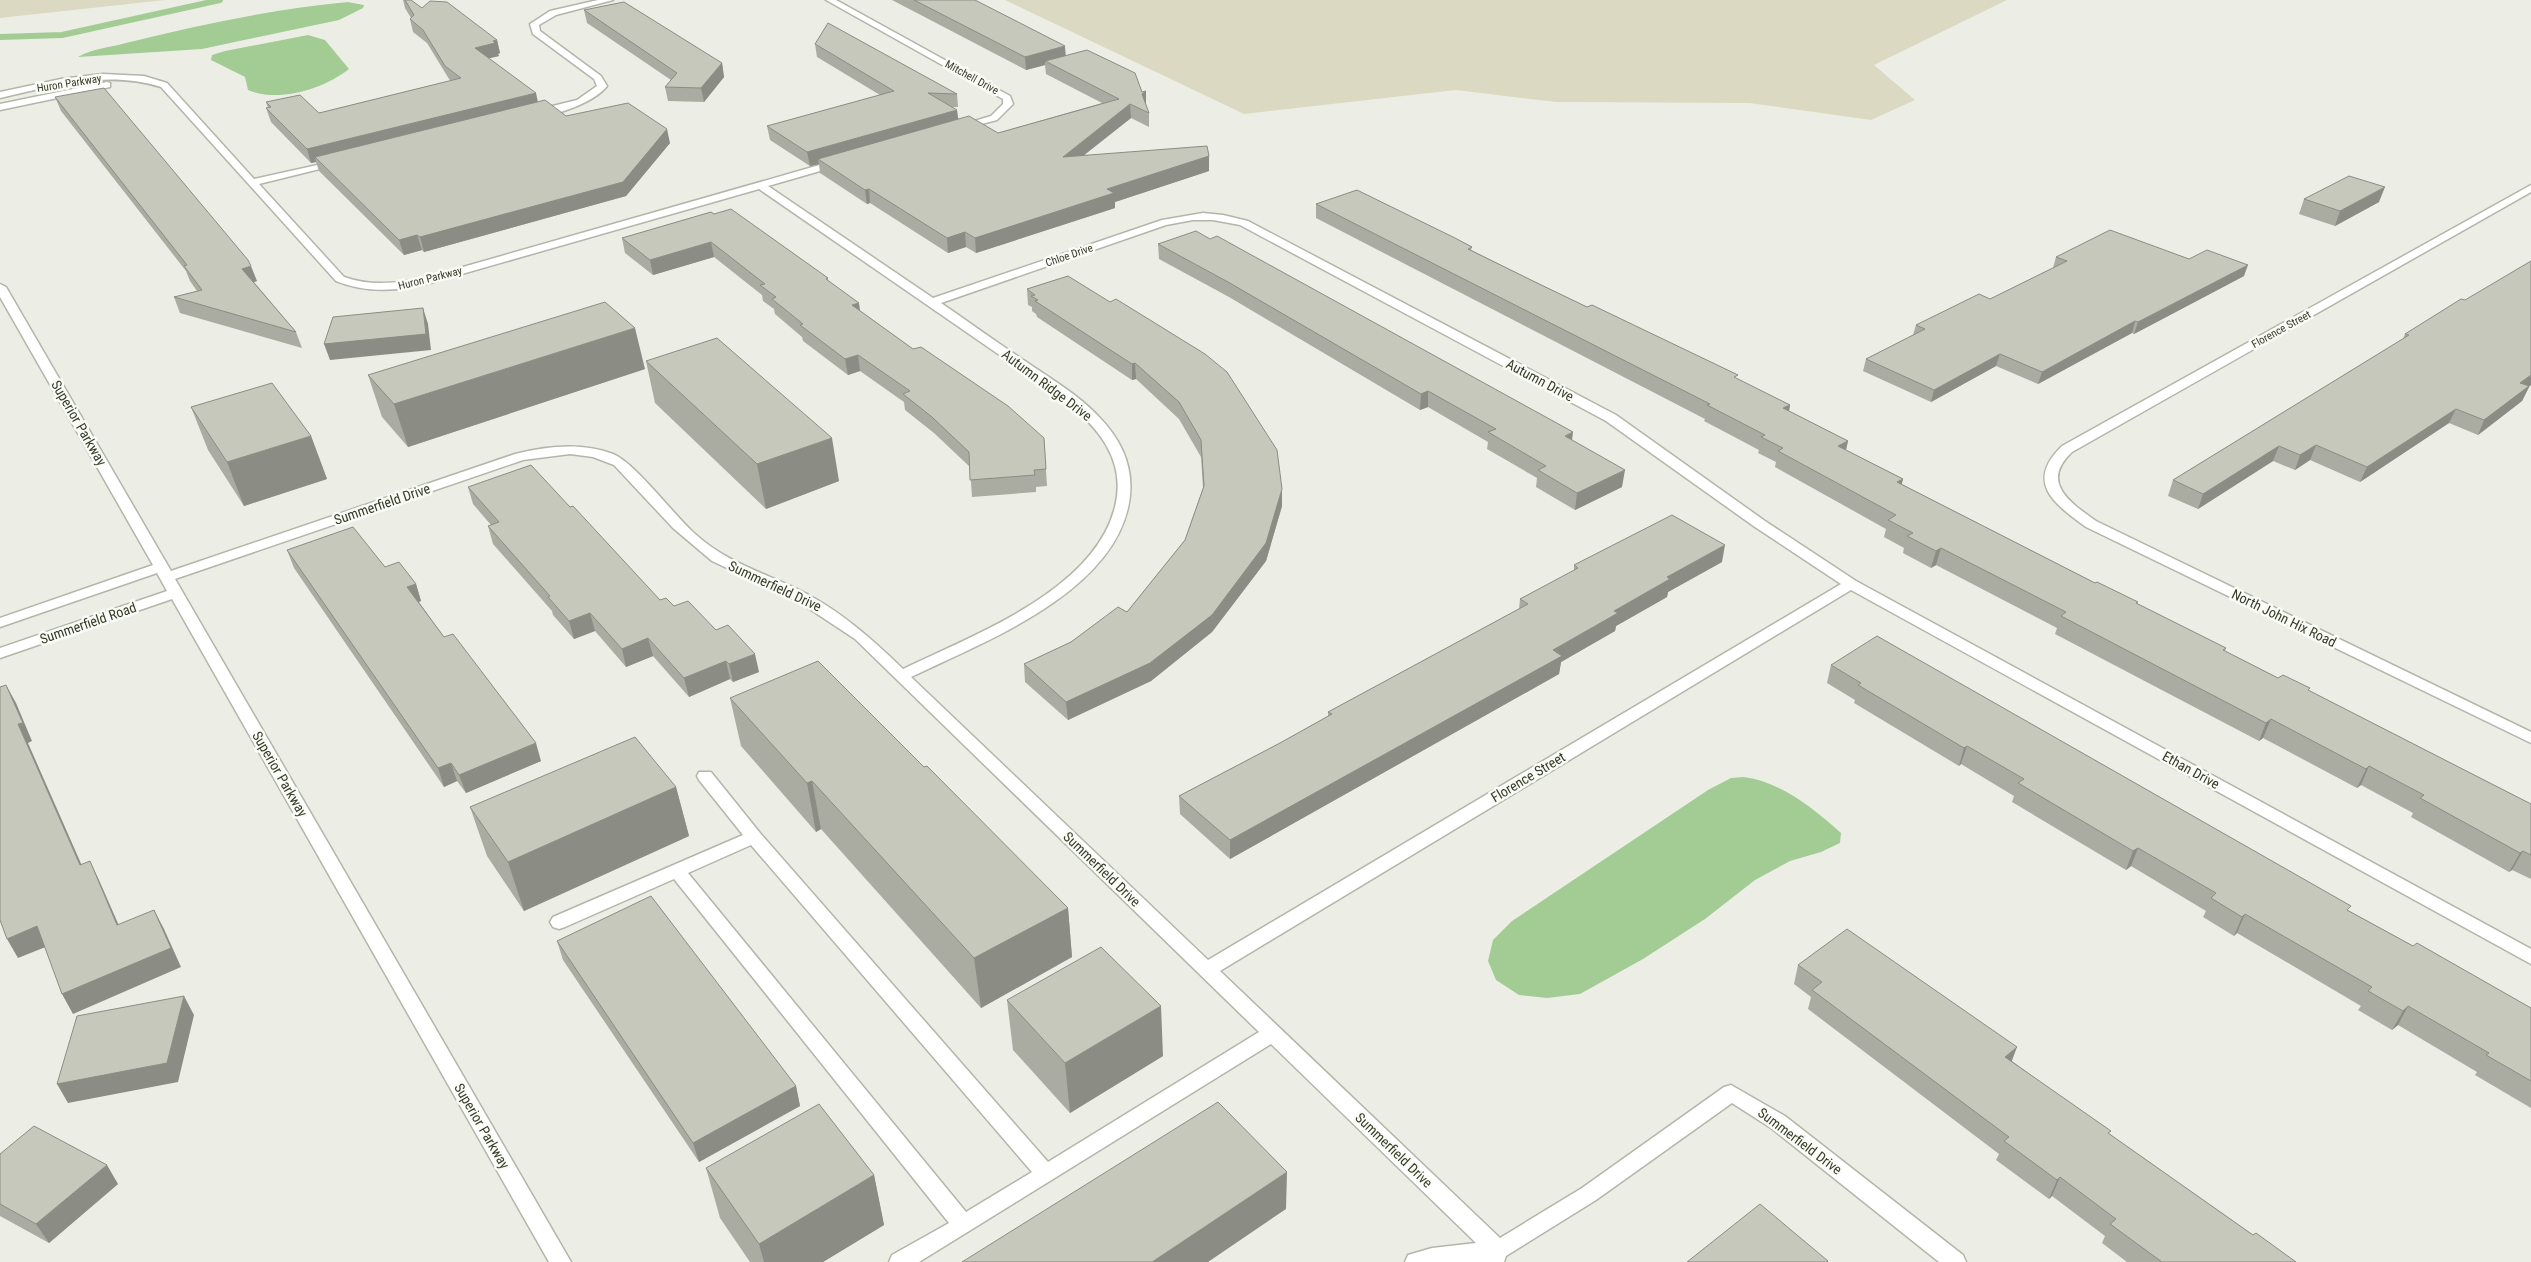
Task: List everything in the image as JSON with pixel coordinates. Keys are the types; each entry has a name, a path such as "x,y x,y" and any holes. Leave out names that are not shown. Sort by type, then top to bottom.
{"street":[{"path":"520,116 584,100 599,90 602,86 598,78 541,36 533,27 537,20 553,13 609,0"},
{"name":"Mitchell Drive","path":"830,0 1007,98 1006,108 994,118 948,132"},
{"name":"Huron Parkway","path":"0,95 86,78 126,76 146,80 168,88 340,279 363,286 382,287 430,280 760,185"},
{"name":"Huron Parkway","path":"0,107 102,85 146,80"},
{"name":"Huron Parkway","path":"22,91 29,101"},
{"path":"253,182 345,160"},
{"path":"760,185 844,161"},
{"name":"Autumn Ridge Drive","path":"760,185 932,302 1092,418 1106,432 1121,460 1125,492 1114,531 1102,550 1084,570 1062,588 1003,625 902,675"},
{"name":"Florence Street","path":"2051,483 2051,466 2058,456 2067,449 2531,188"},
{"name":"Chloe Drive","path":"932,302 1162,223 1184,217 1208,215"},
{"name":"Autumn Drive","path":"1208,215 1244,223 1611,418 1642,438 1808,557 1850,584"},
{"name":"Superior Parkway","path":"0,287 560,1262"},
{"name":"Summerfield Drive","path":"165,572 520,457 567,450 588,451 606,455 619,462 695,541 717,558 742,573 781,587 826,609 860,636 1272,1034 1495,1256 1589,1194 1731,1093 1778,1122 1955,1262"},
{"name":"North John Hix Road","path":"2051,483 2057,496 2066,506 2091,524 2531,738"},
{"name":"Summerfield Road","path":"0,623 165,572"},
{"name":"Florence Street","path":"1206,970 1850,584"},
{"name":"Ethan Drive","path":"1850,584 2531,957"},
{"name":"Summerfield Road","path":"0,653 176,593"},
{"path":"704,776 754,837 1046,1174"},
{"path":"559,922 754,837"},
{"path":"677,871 964,1225"},
{"path":"900,1262 964,1225 1272,1034"},
{"path":"1416,1262 1432,1257 1495,1256"}],"shaded area":[{"path":"0,0 165,0 0,18"},
{"path":"1005,0 2007,0 1874,65 1915,100 1871,120 1749,103 1556,102 1456,90 1244,114"},
{"path":"348,2 364,5 363,8 339,20 202,49 78,57 95,50 209,24 264,13"},
{"path":"308,35 325,40 349,69 327,83 314,88 300,92 273,95 260,94 248,90 245,77 211,60 212,55 225,51"},
{"path":"1743,777 1770,784 1808,806 1841,833 1840,843 1821,852 1790,861 1755,880 1705,919 1643,959 1580,994 1547,998 1519,995 1496,980 1488,961 1493,940 1512,921 1708,790 1731,778"}],"building":[{"path":"405,0 411,0 422,8 430,1 447,2 497,40 493,41 495,43 475,48 536,93 307,149 266,108 271,107 266,102 300,95 319,113 461,78 445,66 423,30 410,19 414,15"},
{"path":"914,0 975,0 1065,46 1025,57"},
{"path":"624,2 722,63 701,88 665,87 677,73 584,10"},
{"path":"828,23 957,94 928,93 957,110 807,152 767,126 894,91 815,44"},
{"path":"1087,50 1135,73 1142,92 1146,91 1142,94 1149,113 1130,104 1063,157 1207,146 1209,156 1107,189 1114,193 975,238 965,232 947,238 869,189 865,190 818,159 969,116 998,133 1119,99 1045,61"},
{"path":"104,88 248,260 251,266 242,269 296,332 174,297 202,290 184,266 187,265 55,97"},
{"path":"545,100 566,116 628,103 667,129 623,182 420,237 417,235 399,240 315,157"},
{"path":"2349,176 2385,187 2340,211 2304,199"},
{"path":"1357,190 1455,238 1472,247 1468,249 1533,281 1587,307 1592,305 1738,375 1734,377 1790,405 1783,408 1848,441 1838,446 1903,479 1897,482 2095,583 2097,582 2138,602 2136,603 2226,648 2223,650 2278,678 2283,675 2310,688 2308,690 2531,804 2531,855 2523,851 2520,853 2420,798 2424,795 2369,766 2366,769 2271,719 2266,723 2061,616 2066,612 1941,548 1936,551 1907,536 1913,533 1888,520 1896,515 1778,451 1783,448 1761,437 1765,435 1707,405 1710,404 1316,204"},
{"path":"731,209 828,278 826,279 859,303 852,305 913,349 921,347 1008,406 1044,438 1046,469 1034,470 1035,475 970,480 969,452 932,417 903,394 910,391 858,355 845,359 800,325 803,324 772,299 776,297 760,285 765,284 711,242 650,260 622,238 711,212 714,214"},
{"path":"2110,230 2189,259 2207,250 2248,265 2138,322 2135,321 2042,372 2000,354 1934,390 1866,359 1925,329 1916,325 1979,294 1990,299 2067,261 2056,257"},
{"path":"1196,231 1210,239 1217,236 1573,432 1565,436 1625,470 1577,493 1538,470 1546,466 1488,432 1496,429 1428,391 1421,394 1228,282 1158,244"},
{"path":"2531,261 2531,375 2520,383 2529,386 2484,420 2456,409 2367,467 2316,445 2300,455 2279,446 2203,494 2173,480 2409,335 2405,334 2461,299 2465,300"},
{"path":"1068,276 1110,302 1116,299 1205,354 1227,372 1277,450 1282,489 1266,543 1212,615 1150,663 1066,702 1024,664 1071,642 1118,607 1127,612 1185,540 1204,486 1201,440 1179,402 1135,363 1132,364 1035,301 1038,300 1031,296 1035,295 1027,289"},
{"path":"605,302 635,328 394,404 368,375"},
{"path":"423,308 426,334 324,344 333,317"},
{"path":"717,338 832,438 757,464 646,361"},
{"path":"272,383 311,436 227,462 191,407"},
{"path":"531,465 570,507 573,506 660,600 666,598 674,606 688,601 716,630 728,625 755,654 729,664 726,661 684,678 648,638 622,649 590,613 569,621 548,597 550,596 488,526 499,522 468,487"},
{"path":"1672,515 1725,545 1667,577 1670,579 1614,611 1618,613 1553,650 1562,656 1230,840 1179,796 1280,743 1332,714 1328,712 1528,604 1520,599 1578,568 1574,565"},
{"path":"353,527 385,567 399,562 416,584 407,587 444,637 453,634 536,743 459,775 451,763 438,768 287,550"},
{"path":"1877,636 2351,906 2347,910 2413,946 2417,943 2531,1008 2531,1081 2486,1055 2489,1053 2408,1006 2403,1011 2368,991 2372,987 2245,914 2242,917 2211,898 2216,893 2138,848 2133,851 2018,783 2024,779 1967,746 1964,748 1858,685 1861,683 1831,665"},
{"path":"818,661 924,767 927,766 1068,908 974,958 812,781 807,783 730,698"},
{"path":"6,685 23,723 18,724 80,865 90,861 117,925 154,910 171,948 62,994 37,926 7,939 0,920 0,687"},
{"path":"635,737 676,787 508,862 470,807"},
{"path":"651,896 796,1086 693,1143 557,941"},
{"path":"1847,929 2017,1047 2005,1057 2111,1131 2108,1133 2253,1235 2256,1233 2296,1262 2162,1262 2110,1224 2116,1219 2060,1177 2057,1180 2004,1141 2009,1137 1812,990 1822,982 1798,965"},
{"path":"1101,947 1161,1006 1065,1063 1007,1000"},
{"path":"184,996 167,1063 57,1084 77,1016"},
{"path":"1218,1102 1287,1172 1152,1262 962,1262"},
{"path":"819,1104 874,1175 759,1244 706,1168"},
{"path":"34,1126 107,1165 36,1224 0,1204 0,1154"},
{"path":"1760,1204 1828,1261 1687,1262"}],"waterway":[{"path":"0,37 62,35 220,0"}]}
